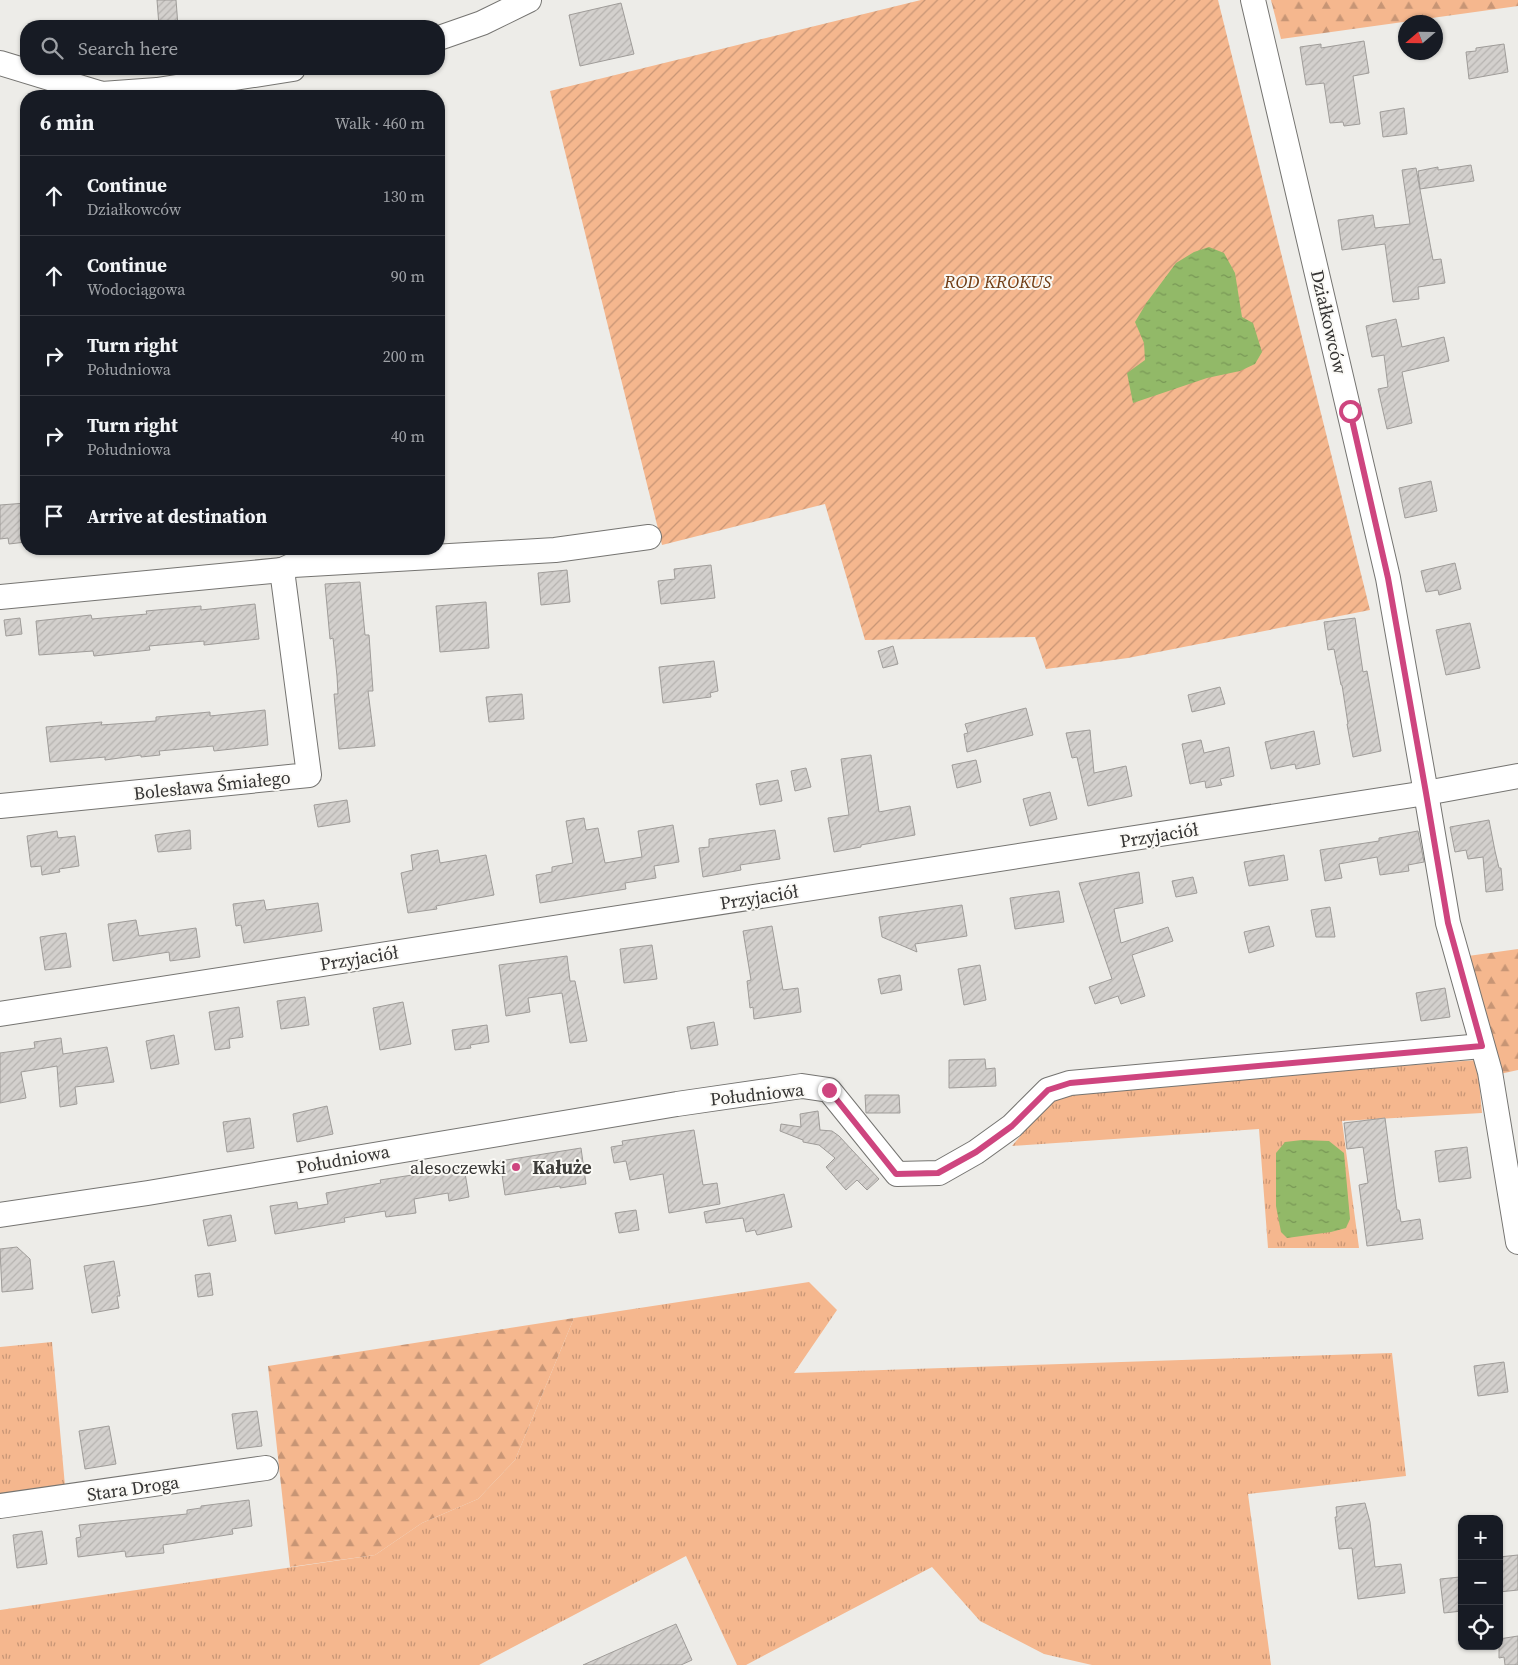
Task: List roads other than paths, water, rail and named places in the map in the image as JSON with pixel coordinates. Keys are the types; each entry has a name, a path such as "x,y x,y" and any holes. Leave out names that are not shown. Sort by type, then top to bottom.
{"street":[{"path":"445,36 482,22 529,0"},
{"name":"Działkowców","path":"1253,0 1388,578 1448,923 1490,1072 1518,1242"},
{"path":"0,63 20,69"},
{"path":"39,75 89,90"},
{"path":"157,90 254,75"},
{"path":"0,596 282,570 293,565 555,550 648,537"},
{"name":"Bolesława Śmiałego","path":"0,806 309,775 282,570"},
{"name":"Przyjaciół","path":"0,1014 1426,793 1518,776"},
{"name":"Południowa","path":"0,1215 148,1193 676,1104 802,1086 829,1090 896,1174 938,1173 976,1152 1012,1126 1048,1090 1070,1083 1482,1046"},
{"name":"Stara Droga","path":"0,1506 266,1468"}],"water":[{"path":"1209,247 1224,253 1235,273 1242,317 1253,323 1262,352 1255,364 1240,371 1207,378 1133,403 1127,373 1145,360 1144,343 1135,322 1147,302 1176,263 1194,252"},
{"path":"1302,1140 1329,1141 1344,1153 1350,1219 1346,1228 1287,1238 1281,1232 1276,1206 1276,1153 1285,1142"}],"place":[{"name":"alesoczewki","path":"516,1167"}],"district":[{"name":"Kałuże","path":"562,1167"}],"park label":[{"name":"ROD KROKUS","path":"998,281"}]}
